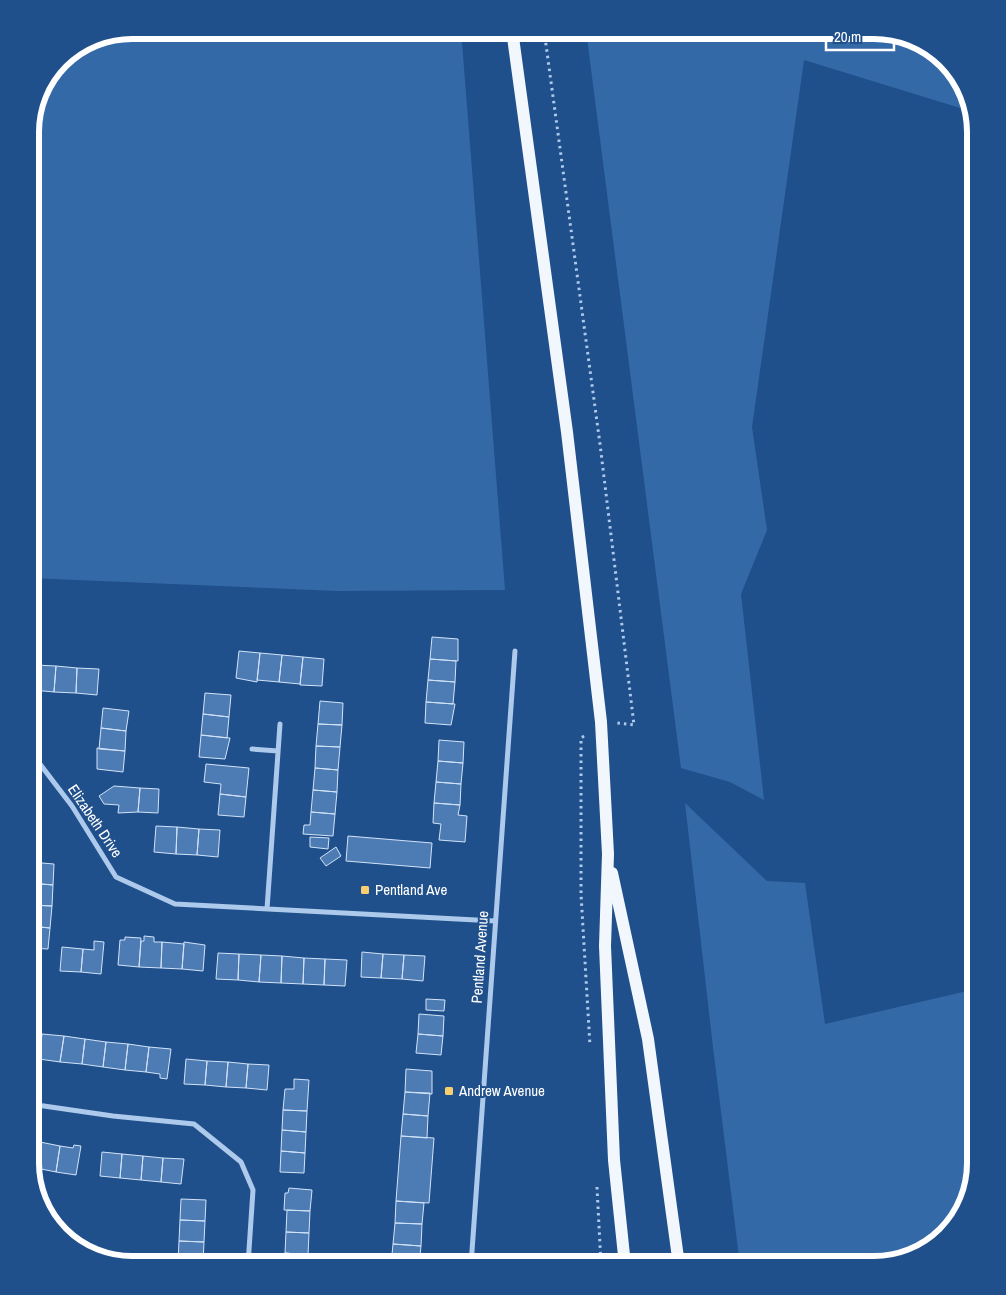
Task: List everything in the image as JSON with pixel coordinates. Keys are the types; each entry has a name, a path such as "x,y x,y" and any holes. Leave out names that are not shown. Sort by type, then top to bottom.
{"main road":[{"path":"513,39 565,423 600,712 608,854 605,966 614,1160 624,1256"},
{"path":"608,854 648,1039 678,1256"}],"street":[{"name":"Pentland Avenue","path":"472,1256 514,651"},
{"path":"267,909 280,724"},
{"path":"252,749 278,750"},
{"name":"Elizabeth Drive","path":"39,763 72,806 116,877 175,904 495,922"},
{"path":"39,1105 113,1116 194,1124 241,1162 253,1190 249,1256"}],"shaded area":[{"path":"126,39 462,39 505,590 336,591 39,578 39,126 46,96 58,75 75,58 96,46"},
{"path":"587,39 880,39 904,44 921,51 940,66 952,80 964,109 804,60 752,427 767,530 741,594 764,800 730,782 681,768"},
{"path":"685,803 767,881 805,883 825,1024 967,991 966,1176 960,1199 948,1220 926,1241 910,1249 887,1255 739,1256"}],"building":[{"path":"432,637 458,639 458,661 430,659"},
{"path":"239,651 260,653 257,682 236,678"},
{"path":"260,653 282,655 279,682 257,680"},
{"path":"282,655 303,657 300,684 279,682"},
{"path":"303,657 324,659 322,686 300,685"},
{"path":"430,659 456,661 455,682 428,680"},
{"path":"39,665 56,666 54,692 39,691"},
{"path":"56,666 77,668 76,693 54,692"},
{"path":"77,668 99,669 97,695 76,693"},
{"path":"428,680 455,682 453,704 426,702"},
{"path":"205,693 231,695 229,717 203,714"},
{"path":"320,701 343,703 342,725 318,724"},
{"path":"426,702 455,704 451,725 425,723"},
{"path":"103,708 129,711 126,731 101,728"},
{"path":"203,714 229,717 227,738 201,735"},
{"path":"318,724 342,725 340,747 316,746"},
{"path":"101,728 126,731 125,751 99,749"},
{"path":"201,735 230,738 225,759 199,757"},
{"path":"439,740 464,742 463,763 438,761"},
{"path":"316,746 340,747 338,770 315,768"},
{"path":"97,748 125,751 123,772 97,769"},
{"path":"438,761 463,763 461,784 436,782"},
{"path":"206,764 249,768 246,797 220,794 221,784 204,782"},
{"path":"315,768 338,770 337,792 313,790"},
{"path":"436,782 461,784 460,805 434,803"},
{"path":"114,786 140,788 138,812 118,813 119,805 104,804 99,796"},
{"path":"140,788 159,789 158,813 138,812"},
{"path":"313,790 337,792 335,814 311,812"},
{"path":"220,794 246,797 244,817 218,815"},
{"path":"434,803 460,805 458,815 467,816 465,842 439,840 441,824 433,823"},
{"path":"311,812 335,814 333,836 303,834 304,825 310,825"},
{"path":"156,826 177,827 176,854 154,852"},
{"path":"177,827 199,829 197,855 176,854"},
{"path":"199,829 220,830 218,857 197,855"},
{"path":"348,836 432,843 430,868 346,861"},
{"path":"310,837 329,838 328,849 310,847"},
{"path":"336,847 341,856 326,866 320,858"},
{"path":"39,863 54,864 53,885 39,884"},
{"path":"39,884 53,885 52,906 39,905"},
{"path":"39,905 52,906 50,928 39,927"},
{"path":"39,927 50,928 48,949 39,948"},
{"path":"144,936 154,937 154,942 162,942 161,968 139,967 141,941 144,941"},
{"path":"125,937 141,938 139,967 118,965 120,940 125,940"},
{"path":"94,941 104,942 101,974 81,972 83,949 94,950"},
{"path":"162,942 184,944 182,969 161,968"},
{"path":"184,942 205,945 203,971 182,969"},
{"path":"62,947 83,949 81,972 60,971"},
{"path":"362,952 383,954 381,978 361,977"},
{"path":"218,953 239,954 238,980 216,979"},
{"path":"239,954 261,955 259,982 238,980"},
{"path":"383,954 404,955 402,979 381,978"},
{"path":"261,955 282,956 281,983 259,982"},
{"path":"404,955 425,956 423,981 402,979"},
{"path":"282,956 304,958 303,984 281,983"},
{"path":"304,958 325,959 324,985 303,984"},
{"path":"325,959 347,960 345,986 324,985"},
{"path":"426,999 445,1000 444,1011 426,1010"},
{"path":"419,1014 444,1016 443,1036 418,1034"},
{"path":"42,1034 64,1036 60,1062 39,1059"},
{"path":"418,1034 443,1036 441,1055 416,1053"},
{"path":"64,1036 85,1039 82,1064 60,1062"},
{"path":"85,1039 106,1042 103,1067 82,1064"},
{"path":"106,1042 128,1044 125,1070 103,1067"},
{"path":"128,1044 149,1047 146,1072 125,1070"},
{"path":"149,1047 171,1049 167,1079 160,1078 160,1074 146,1072"},
{"path":"186,1059 207,1061 205,1085 184,1084"},
{"path":"207,1061 228,1062 226,1087 205,1085"},
{"path":"228,1062 248,1064 246,1088 226,1087"},
{"path":"248,1064 269,1065 267,1090 246,1088"},
{"path":"406,1069 432,1071 432,1094 405,1092"},
{"path":"294,1079 309,1080 307,1111 283,1110 285,1089 294,1089"},
{"path":"405,1092 430,1093 428,1116 403,1114"},
{"path":"283,1110 307,1111 306,1132 282,1130"},
{"path":"403,1114 428,1116 427,1138 401,1136"},
{"path":"282,1130 306,1132 305,1153 281,1151"},
{"path":"401,1136 434,1138 429,1203 396,1201"},
{"path":"40,1142 60,1146 56,1172 39,1169"},
{"path":"74,1145 81,1146 76,1175 56,1172 60,1146 73,1148"},
{"path":"281,1151 305,1153 304,1173 280,1172"},
{"path":"102,1152 122,1154 120,1178 100,1176"},
{"path":"122,1154 143,1156 141,1180 120,1178"},
{"path":"143,1156 163,1158 161,1182 141,1180"},
{"path":"163,1158 184,1159 181,1184 161,1182"},
{"path":"289,1188 312,1190 310,1211 284,1210 285,1193 288,1193"},
{"path":"181,1199 206,1200 205,1221 180,1220"},
{"path":"396,1201 424,1203 422,1224 395,1223"},
{"path":"287,1210 310,1211 309,1233 286,1232"},
{"path":"180,1220 205,1221 204,1242 179,1241"},
{"path":"395,1223 422,1224 421,1246 393,1244"},
{"path":"286,1232 309,1233 308,1255 285,1253"},
{"path":"179,1241 204,1242 203,1256 178,1256"},
{"path":"393,1244 421,1246 420,1256 392,1256"},
{"path":"285,1253 308,1255 308,1256 285,1256"}],"place":[{"name":"Pentland Ave","path":"365,890"},
{"name":"Andrew Avenue","path":"449,1091"}]}
